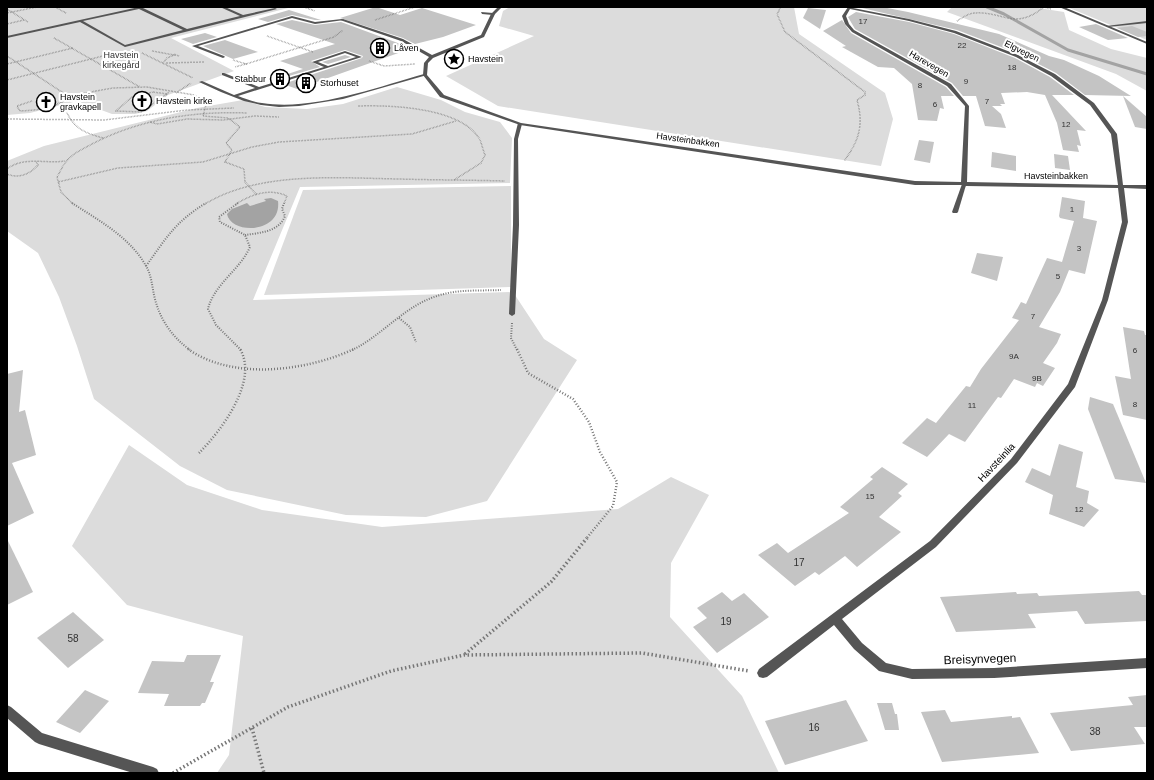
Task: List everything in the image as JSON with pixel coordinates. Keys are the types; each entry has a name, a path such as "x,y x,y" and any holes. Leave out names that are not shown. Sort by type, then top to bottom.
{"street":[{"path":"425,75 426,63 432,57 484,36 493,14 500,7"},
{"path":"1061,7 1147,43"},
{"name":"Elgvegen","path":"850,8 940,28 984,42 1017,56 1053,75 1092,104 1114,134 1121,186"},
{"name":"Harevegen","path":"850,8 844,16 847,24 853,31 949,85 967,106 964,185"},
{"path":"342,20 402,40 432,57"},
{"name":"Havsteinbakken","path":"425,75 442,96 520,124 915,183 1147,187"},
{"name":"Havsteinlia","path":"763,673 933,544 1014,461 1072,385 1105,300 1125,222 1121,186"},
{"name":"Breisynvegen","path":"835,619 858,646 882,667 912,674 994,673 1147,663"},
{"path":"7,711 39,738 153,773"}],"lane":[{"path":"7,37 145,7"},
{"path":"222,7 243,16"},
{"path":"138,8 186,30"},
{"path":"80,21 127,47 186,30 275,9"},
{"path":"482,14 493,14"},
{"path":"223,57 194,46 292,17 315,23 342,20"},
{"path":"1108,26 1147,22"},
{"path":"234,96 328,67 360,56 345,52 314,62 328,67"},
{"path":"223,74 258,88"},
{"path":"201,82 234,96 274,105 315,102 356,94 425,75"},
{"path":"512,314 514,290 516,135 520,124"},
{"path":"955,212 964,185"}],"path":[{"path":"7,13 37,7"},
{"path":"246,64 334,37 344,30 356,25 415,7"},
{"path":"781,7 777,14 785,32 865,92 865,94 857,100 863,116 861,132 852,151 835,171"},
{"path":"940,28 963,19 971,13 1011,20 1030,17 1044,7 1070,10"},
{"path":"7,9 40,30 141,87"},
{"path":"7,24 24,20"},
{"path":"7,80 93,59 127,47 201,82"},
{"path":"7,64 73,48"},
{"path":"145,50 176,54 180,56"},
{"path":"163,63 167,58 176,54"},
{"path":"7,56 68,96"},
{"path":"163,63 204,62"},
{"path":"32,101 17,106 20,111 31,111 62,102 68,96 98,88 162,88 169,92 196,96 205,102 203,116 224,116 238,124 240,127 238,132 226,143 232,150 225,162 244,169 244,182 257,195"},
{"path":"167,94 156,91 143,93 116,111 141,112 167,94 169,92"},
{"path":"62,102 70,120 78,130 103,138"},
{"path":"351,106 381,105 408,107 456,121 475,132 481,139 485,155 481,163 454,180"},
{"path":"7,119 119,119 205,109 235,108"},
{"path":"275,113 204,113 150,122 103,138 78,152 66,161 58,175 58,182 61,192 70,201 93,216 114,233 146,266 157,306 168,331 176,340 192,352 210,361 246,368 291,368 314,365 337,358 376,336 420,303 436,296 453,293 514,290"},
{"path":"150,122 158,124 187,119 230,119 246,117 272,118 285,116"},
{"path":"58,182 95,172 133,167 191,164 229,155 252,147 279,142 412,134 456,121"},
{"path":"7,169 20,162 36,160 53,163 66,161"},
{"path":"7,174 10,176 26,174 35,169 38,165 36,160"},
{"path":"146,266 172,231 187,215 205,204 249,187 287,180 309,178 516,181"},
{"path":"273,192 287,196 287,199 281,208 285,218 267,232 245,235 220,222 219,217 233,204 257,195 273,192"},
{"path":"199,453 215,437 227,417 244,379 246,368 245,360 240,350 210,317 208,303 248,255 250,247 245,235"},
{"path":"464,655 551,582 613,506 617,482 600,452 589,422 572,399 528,373 511,338 512,314"},
{"path":"399,318 409,324 413,329 416,342"},
{"path":"173,773 288,707 391,670 464,655 642,653 763,673"},
{"path":"252,728 264,773"}],"green space":[{"name":"Havstein kirkegård","path":"7,7 292,7 171,38 234,71 168,95 147,111 135,114 112,114 77,101 30,113 7,115"},
{"path":"510,7 794,7 799,34 885,93 893,119 881,166 498,106 446,76 534,36 499,26 503,11"},
{"path":"952,7 1032,7 1064,12 1069,30 1111,49 1147,58 1147,91 1116,74 947,12"},
{"path":"1067,7 1147,7 1147,40"},
{"path":"397,87 441,100 465,112 500,122 512,138 510,183 300,187 253,300 513,292 544,339 577,360 487,501 426,517 346,515 227,490 180,466 94,399 59,297 38,253 7,231 7,161 44,146 197,108 243,100 265,107 307,109 343,104"},
{"path":"511,186 511,287 264,295 303,190"},
{"path":"129,445 187,485 262,510 382,527 618,509 671,477 709,495 671,563 670,617 742,696 779,773 217,773 229,755 243,636 127,605 72,546"}],"shaded area":[{"path":"271,198 278,201 277,212 272,220 265,225 256,228 246,228 231,221 227,214 232,209 247,203 250,206 266,201 264,199"}],"building":[{"path":"376,7 400,15 422,8 476,25 443,37 415,44 403,38 340,18"},
{"path":"882,7 908,12 999,34 1099,76 1131,96 1085,95 1056,73 1019,54 957,30 862,8"},
{"path":"808,8 826,10 820,29 803,18"},
{"path":"289,10 321,20 292,15 268,22 258,19"},
{"path":"856,12 909,22 954,34 1015,58 1050,77 1074,95 1052,95 1086,131 1077,130 1081,146 1077,145 1079,152 1063,150 1057,123 1045,95 1027,92 1001,93 1005,104 1000,104 1002,106 992,106 1001,114 1006,128 985,126 976,96 963,96 952,83 855,29 848,17"},
{"path":"292,20 315,25 341,22 406,46 396,48 404,51 297,89 283,84 362,58 363,56 345,50 311,61 320,67 275,80 272,79 303,69 280,61 335,44 276,24"},
{"path":"842,20 851,33 946,87 954,96 941,96 944,109 940,108 937,121 918,120 912,84 894,68 878,67 842,47 846,46 823,31"},
{"path":"1096,24 1128,38 1108,40 1079,27"},
{"path":"1132,26 1147,32 1147,36 1138,37 1117,28"},
{"path":"205,33 217,37 193,44 181,39"},
{"path":"225,40 258,52 233,59 203,46"},
{"path":"345,55 351,57 328,64 322,62"},
{"path":"1123,96 1147,117 1147,129 1135,127"},
{"path":"919,140 934,142 930,163 914,160"},
{"path":"992,152 1016,156 1016,171 991,167"},
{"path":"1054,154 1068,156 1070,170 1055,168"},
{"path":"1062,197 1085,201 1083,218 1097,221 1085,274 1069,270 1060,292 1039,327 1061,334 1057,343 1043,363 1055,368 1043,386 1037,383 1035,387 1014,379 1001,398 998,397 965,442 949,434 927,457 902,443 927,418 936,423 966,386 970,387 981,369 1019,320 1012,318 1021,302 1026,304 1047,258 1062,262 1074,221 1060,218 1059,216"},
{"path":"977,253 1003,257 997,281 971,273"},
{"path":"1123,327 1144,331 1145,335 1147,335 1147,420 1123,415 1115,376 1131,379"},
{"path":"23,370 19,412 25,410 36,455 12,463 34,513 7,526 7,374"},
{"path":"1090,397 1113,404 1146,483 1115,479 1088,409"},
{"path":"1059,444 1083,452 1076,487 1089,491 1087,503 1099,510 1084,527 1049,514 1053,495 1025,482 1032,468 1050,476"},
{"path":"882,467 908,484 898,493 902,496 879,517 901,532 857,567 845,556 819,575 815,572 795,586 758,555 777,543 788,553 849,513 840,507 873,479 870,477"},
{"path":"7,539 33,592 7,605"},
{"path":"1139,591 1142,595 1147,595 1147,621 1085,624 1077,611 1028,614 1036,628 956,632 940,597 1016,592 1017,594 1037,593 1039,596"},
{"path":"722,592 732,601 744,593 769,617 717,653 693,627 707,618 697,608"},
{"path":"73,612 104,640 68,668 37,638"},
{"path":"187,655 221,655 210,682 214,682 205,703 202,703 200,706 164,706 169,694 138,693 152,661 184,662"},
{"path":"85,690 109,701 80,733 56,722"},
{"path":"1147,695 1147,727 1134,727 1145,744 1071,751 1050,713 1133,705 1128,697"},
{"path":"846,700 868,741 785,765 765,721"},
{"path":"877,703 892,703 895,714 897,714 899,730 885,730"},
{"path":"945,710 951,722 1012,716 1012,718 1020,717 1039,753 942,762 921,712"}],"waterway":[{"path":"987,7 1004,14 1068,50 1147,74"}],"place":[{"name":"Låven","path":"380,48"},
{"name":"Havstein","path":"454,59"},
{"name":"Stabbur","path":"280,79"},
{"name":"Storhuset","path":"306,83"},
{"name":"Havstein kirke","path":"142,101"},
{"name":"Havstein gravkapell","path":"46,102"}]}
